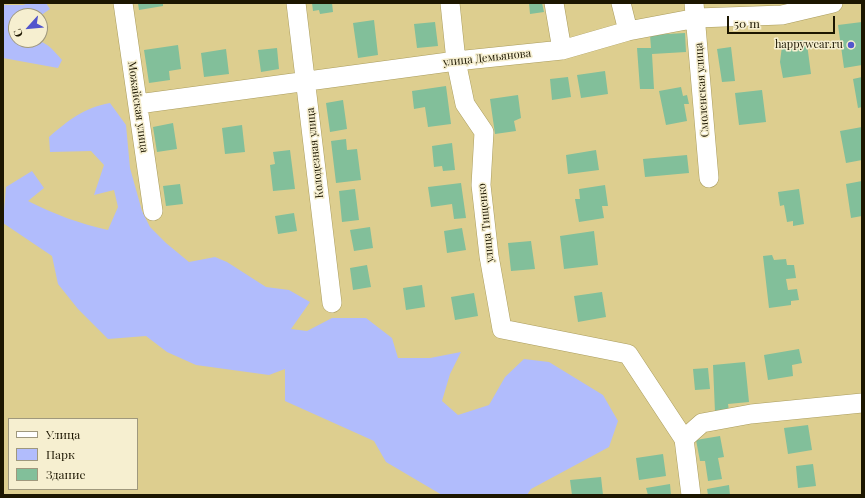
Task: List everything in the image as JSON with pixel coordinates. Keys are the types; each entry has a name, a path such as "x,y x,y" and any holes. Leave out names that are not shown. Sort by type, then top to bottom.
{"street":[{"name":"Можайская улица","path":"123,3 153,210"},
{"name":"Колодезная улица","path":"296,3 307,82 332,303"},
{"name":"улица Тищенко","path":"450,3 456,61 465,104 484,132 480,185 488,256 502,329 628,354 684,439"},
{"path":"554,3 562,50"},
{"path":"621,3 628,31"},
{"name":"улица Демьянова","path":"138,104 456,61 562,50 695,10 781,9 833,3"},
{"name":"Смоленская улица","path":"695,10 709,178"},
{"path":"691,495 684,439 702,423 751,414 862,403"}],"green space":[{"path":"29,3 46,3 50,9 48,10 48,8 8,8 8,48 48,48 48,46 62,60 58,68 3,58 3,5 23,5"},
{"path":"110,103 126,125 130,168 142,211 150,227 166,243 189,262 215,257 227,262 266,287 289,290 310,302 291,329 307,331 332,318 366,318 392,338 398,358 430,358 461,352 450,374 442,401 458,415 489,405 505,377 524,359 549,362 603,395 618,421 609,447 531,489 527,495 442,495 386,462 374,441 285,401 285,369 269,375 196,365 167,352 146,336 108,339 78,309 58,284 52,256 3,223 6,187 32,171 44,188 28,201 67,218 108,230 118,207 114,190 94,195 104,165 91,151 50,152 49,137 63,125 84,111"}],"building":[{"path":"138,3 163,3 163,6 139,10"},
{"path":"312,3 332,3 333,12 320,14 319,10 313,11"},
{"path":"529,3 542,3 544,12 530,14"},
{"path":"374,20 378,55 358,58 353,23"},
{"path":"435,22 438,46 417,48 414,24"},
{"name":"happywear.ru","path":"862,22 862,65 844,68 838,25"},
{"path":"685,33 686,52 652,54 654,89 640,89 637,48 651,48 650,35"},
{"path":"802,40 807,44 811,74 783,78 780,62 782,46 791,41"},
{"path":"178,45 181,69 169,71 170,80 149,83 144,50"},
{"path":"731,47 735,81 722,82 717,49"},
{"path":"277,48 279,69 261,72 258,50"},
{"path":"226,49 229,74 204,77 201,53"},
{"path":"605,71 608,94 581,98 577,75"},
{"path":"568,77 571,97 552,100 550,79"},
{"path":"862,77 862,107 858,108 853,79"},
{"path":"446,86 451,124 428,127 425,107 414,109 412,91"},
{"path":"681,87 683,96 687,95 689,104 684,104 687,121 666,125 659,91"},
{"path":"762,90 766,122 739,125 735,93"},
{"path":"518,95 521,118 514,121 516,131 495,134 490,99"},
{"path":"343,100 347,129 330,132 326,103"},
{"path":"173,123 177,149 157,152 153,127"},
{"path":"242,125 245,152 225,154 222,128"},
{"path":"862,127 862,160 846,163 840,131"},
{"path":"346,139 347,150 357,149 361,180 336,183 331,141"},
{"path":"452,143 455,170 443,171 442,166 434,167 432,146"},
{"path":"290,150 295,189 273,191 270,165 275,164 273,152"},
{"path":"596,150 599,170 568,174 566,155"},
{"path":"687,155 689,173 645,177 643,159"},
{"path":"862,181 862,216 851,218 846,184"},
{"path":"461,183 466,218 454,219 452,204 431,207 428,187"},
{"path":"180,184 183,204 166,206 163,186"},
{"path":"605,185 608,206 602,206 604,218 579,222 575,199 580,199 579,189"},
{"path":"355,189 359,220 342,222 339,191"},
{"path":"799,189 804,224 793,226 793,221 787,222 784,205 780,206 778,192"},
{"path":"294,213 297,231 278,234 275,216"},
{"path":"370,227 373,248 354,251 350,230"},
{"path":"462,228 466,250 447,253 444,231"},
{"path":"594,231 598,265 564,269 560,236"},
{"path":"531,241 535,269 511,271 508,243"},
{"path":"772,255 774,260 786,259 787,265 794,265 796,278 786,279 788,290 797,289 799,300 791,301 791,305 769,308 763,256"},
{"path":"367,265 371,287 353,290 350,268"},
{"path":"422,285 425,307 406,310 403,288"},
{"path":"602,292 606,317 578,322 574,296"},
{"path":"474,293 478,316 455,320 451,297"},
{"path":"799,349 802,363 792,365 793,376 768,380 764,355"},
{"path":"745,362 749,402 728,404 729,411 715,412 713,365"},
{"path":"708,368 710,389 695,390 693,369"},
{"path":"808,425 812,450 788,454 784,428"},
{"path":"720,436 724,457 718,458 722,479 708,481 705,461 700,461 696,440"},
{"path":"663,454 666,476 639,480 636,458"},
{"path":"813,464 816,486 798,488 796,466"},
{"path":"601,477 603,495 572,495 570,480"},
{"path":"670,484 671,495 648,495 646,488"},
{"path":"729,485 730,495 708,495 707,489"}],"place":[{"name":"happywear.ru","path":"851,45"}]}
